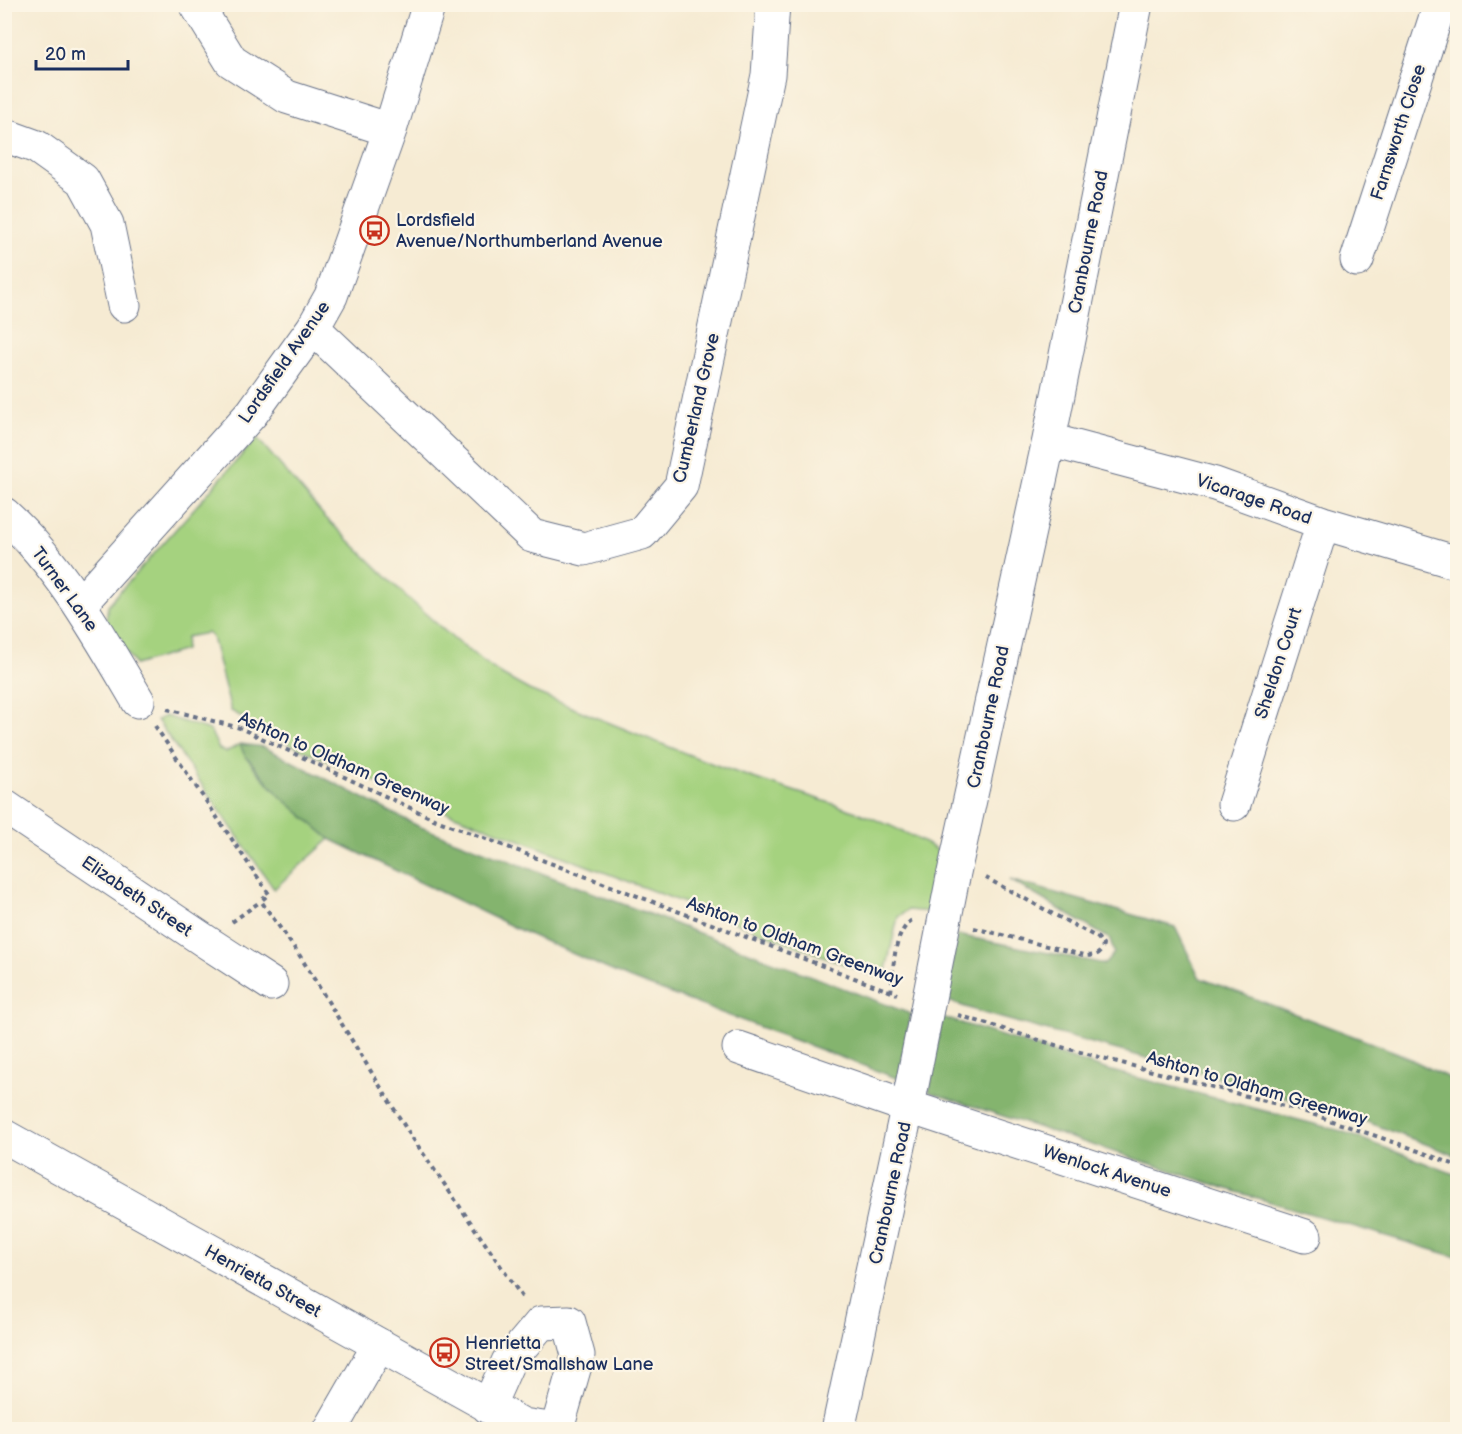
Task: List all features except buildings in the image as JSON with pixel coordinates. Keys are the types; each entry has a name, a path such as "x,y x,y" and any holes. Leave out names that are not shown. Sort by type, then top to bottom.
{"street":[{"path":"196,4 231,61 287,97 390,130"},
{"name":"Lordsfield Avenue","path":"80,604 252,412 313,328 331,296 390,130 429,4"},
{"name":"Cumberland Grove","path":"313,328 532,536 584,549 642,533 681,486 768,75 773,4"},
{"name":"Cranbourne Road","path":"838,1430 910,1099 954,869 1049,440 1136,4"},
{"name":"Farnsworth Close","path":"1357,260 1440,4"},
{"path":"4,135 37,147 83,180 108,224 124,305"},
{"name":"Vicarage Road","path":"1049,440 1215,484 1323,522 1458,563"},
{"name":"Turner Lane","path":"4,514 19,527 80,604 138,701"},
{"name":"Sheldon Court","path":"1234,804 1323,522"},
{"name":"Elizabeth Street","path":"4,806 271,984"},
{"name":"Wenlock Avenue","path":"739,1048 910,1099 1305,1236"},
{"name":"Henrietta Street","path":"4,1136 525,1427 557,1429"},
{"path":"488,1407 508,1362 541,1323 569,1322 578,1355 557,1429"},
{"path":"330,1430 379,1345"}],"path":[{"path":"138,701 269,894 261,901 300,956 407,1130 541,1323"},
{"name":"Ashton to Oldham Greenway","path":"138,701 240,728 436,820 901,995"},
{"path":"954,869 1091,934 1103,945 1098,955 1087,956 964,926"},
{"path":"891,992 898,939 904,926 916,917"},
{"name":"Ashton to Oldham Greenway","path":"952,1012 1065,1048 1303,1111 1458,1166"}],"green space":[{"path":"257,438 324,516 407,597 456,641 502,675 529,690 700,759 865,815 945,855 930,912 908,910 898,917 885,974 875,976 426,804 244,724 242,717 231,711 212,637 207,633 186,637 185,650 135,665 106,621 108,605"},
{"path":"165,716 210,730 219,749 226,752 240,744 246,757 267,782 330,839 274,889 157,720"},
{"path":"240,744 264,747 418,826 911,1014 899,1079 628,978 526,933 330,839 280,796 244,754"},
{"path":"1010,880 1175,927 1200,978 1398,1053 1457,1082 1457,1156 1362,1120 983,1013 945,1000 957,935 1105,964 1114,953 1110,939"},
{"path":"942,1017 1108,1070 1341,1131 1457,1175 1457,1257 1237,1192 929,1092"}],"place":[{"name":"Lordsfield Avenue/Northumberland Avenue","path":"375,230"},
{"name":"Henrietta Street/Smallshaw Lane","path":"444,1353"}]}
